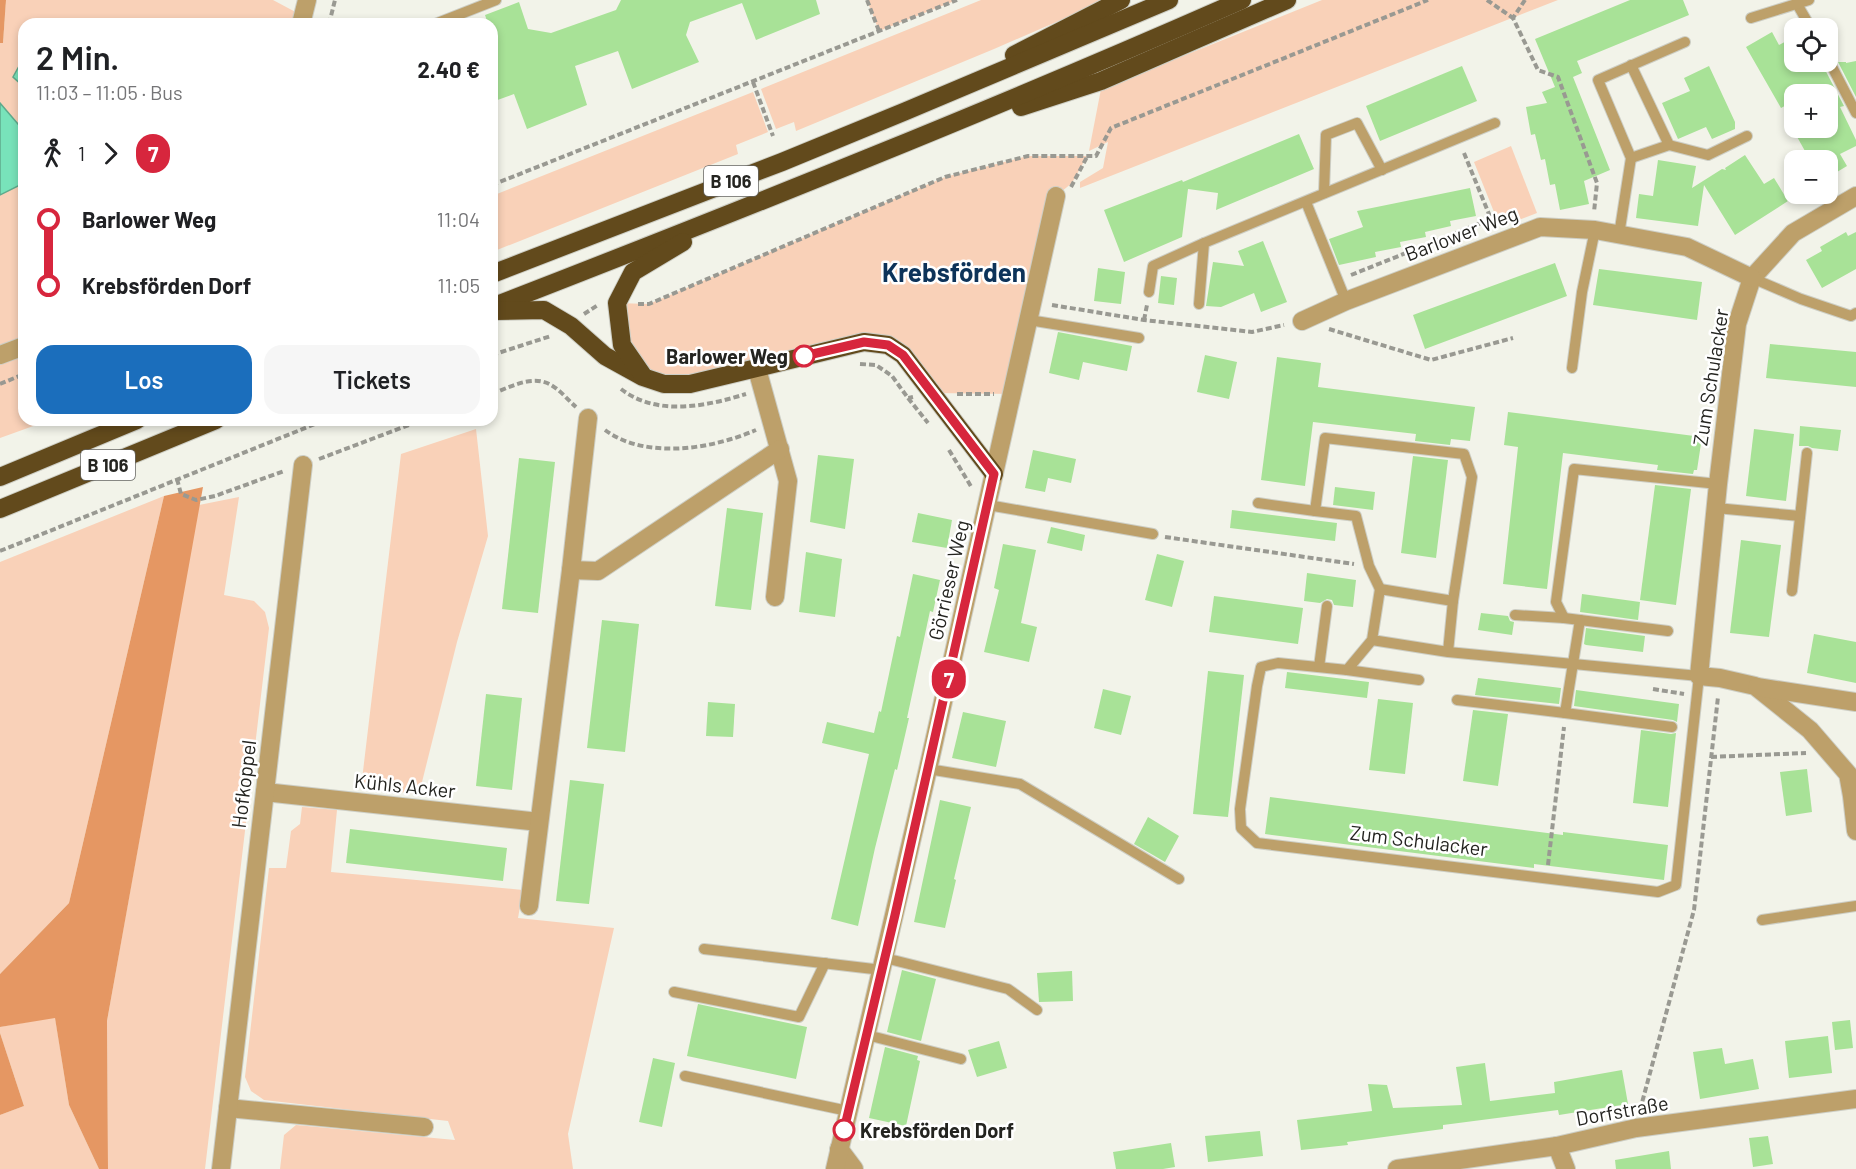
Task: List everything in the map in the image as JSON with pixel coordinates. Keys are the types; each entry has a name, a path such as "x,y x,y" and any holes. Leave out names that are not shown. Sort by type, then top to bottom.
{"highway":[{"path":"906,111 1121,0"},
{"name":"B 106","path":"498,272 782,162 1169,0"},
{"name":"B 106","path":"498,307 913,141 1242,0"},
{"path":"913,141 1101,81 1287,0"},
{"path":"643,376 622,345 617,303 633,272 728,215"},
{"path":"498,309 544,310 571,326 605,356 664,384 690,384 864,342 888,345 903,355 994,474"},
{"name":"B 106","path":"0,477 123,426"},
{"name":"B 106","path":"0,509 201,426"}],"street":[{"path":"302,18 307,0"},
{"name":"Görrieser Weg","path":"835,1169 884,964 1056,196"},
{"name":"Zum Schulacker","path":"1699,676 1737,324 1752,278 1793,233 1856,196"},
{"name":"Barlower Weg","path":"1302,321 1346,301 1540,227 1593,230 1687,247 1752,278"},
{"path":"0,356 18,348"},
{"path":"757,369 788,481 775,597"},
{"path":"529,906 588,418"},
{"path":"571,570 598,571 780,449"},
{"name":"Hofkoppel","path":"221,1169 303,465"},
{"path":"1699,676 1856,702"},
{"path":"1755,686 1810,730 1828,752 1852,773 1856,831"},
{"name":"Kühls Acker","path":"265,792 539,822"},
{"name":"Dorfstraße","path":"1397,1169 1426,1167 1557,1146 1636,1128 1856,1099"},
{"path":"228,1108 424,1127"},
{"path":"1557,1146 1566,1169"},
{"path":"839,1149 854,1169"}],"lane":[{"path":"450,18 496,0"},
{"path":"1751,18 1809,0"},
{"path":"1797,4 1805,18"},
{"path":"1619,235 1631,158 1598,80 1685,42"},
{"path":"1631,64 1669,145"},
{"path":"1835,72 1856,113"},
{"path":"1324,193 1326,135 1357,123 1382,170"},
{"path":"1149,292 1153,266 1495,123"},
{"path":"1631,158 1669,145 1708,155 1747,136"},
{"path":"1306,202 1346,301"},
{"path":"1572,368 1593,230"},
{"path":"1199,304 1204,243"},
{"path":"1752,278 1801,299 1854,316"},
{"path":"1031,311 1139,338"},
{"path":"1315,511 1325,438 1464,454 1472,477 1448,652"},
{"path":"1792,591 1807,453"},
{"path":"1564,618 1556,602 1574,469 1718,484"},
{"path":"1258,503 1356,516 1369,566 1380,589 1372,640 1347,670"},
{"path":"988,505 1152,534"},
{"path":"1716,508 1800,516"},
{"path":"1380,589 1454,602"},
{"path":"1319,667 1327,606"},
{"path":"1515,615 1564,618 1668,631"},
{"path":"1565,713 1580,620"},
{"path":"1372,640 1448,652 1699,676"},
{"name":"Zum Schulacker","path":"1419,680 1278,663 1261,667 1240,809 1241,828 1257,843 1658,892 1676,885 1699,676"},
{"path":"1457,700 1672,727"},
{"path":"928,769 1020,784 1179,879"},
{"path":"1762,920 1856,906"},
{"path":"704,949 825,963 884,964 1008,989 1036,1010"},
{"path":"674,992 799,1017 825,963"},
{"path":"867,1035 961,1059"},
{"path":"685,1076 849,1111"}],"path":[{"path":"330,18 335,0"},
{"path":"867,0 879,31"},
{"path":"498,183 957,0"},
{"path":"617,303 649,304 945,177 1028,156 1096,156 1111,128 1428,0"},
{"path":"1487,0 1513,18 1538,70 1558,77 1597,183 1593,230"},
{"path":"1513,18 1525,0"},
{"path":"753,82 773,136"},
{"path":"1458,139 1500,242"},
{"path":"1339,280 1491,219"},
{"path":"1031,311 1252,332 1302,321 1431,360 1513,338"},
{"path":"498,353 561,333"},
{"path":"0,384 18,376"},
{"path":"498,392 523,382 541,381 552,385 588,418 618,440 644,447 683,448 724,442 772,423"},
{"path":"933,393 1013,394"},
{"path":"908,398 935,432"},
{"path":"0,551 310,426"},
{"path":"948,449 976,494 988,505"},
{"path":"177,479 181,494 196,500 215,496"},
{"path":"1152,534 1369,566"},
{"path":"1636,1128 1694,910 1720,678"},
{"path":"1547,878 1565,713"},
{"path":"1711,757 1828,752"}],"shaded area":[{"path":"0,0 6,0 3,43 0,43"},
{"path":"6,0 273,0 303,16 302,18 18,18 18,124 0,103 0,43 3,43"},
{"path":"867,0 957,0 879,31"},
{"path":"981,0 1107,0 796,131 794,122 776,129 761,89"},
{"path":"1322,0 1558,0 1080,188 1080,182 1103,168 1108,142 1089,151 1101,89"},
{"path":"18,68 18,82 13,77"},
{"path":"753,92 768,132 736,145 738,154 498,250 498,194"},
{"path":"0,103 18,124 18,186 0,195"},
{"path":"1511,146 1537,213 1500,227 1474,162"},
{"path":"1028,156 1087,156 1072,183 1056,196 1013,394 933,393 888,345 664,384 622,345 617,303 649,304 945,177"},
{"path":"18,186 18,426 33,426 0,438 0,195"},
{"path":"476,429 488,536 457,642 419,794 361,788 401,454"},
{"path":"203,487 107,1021 108,1169 99,1169 69,1105 55,1018 0,1027 0,974 69,903 164,496"},
{"path":"164,496 69,903 0,974 0,562"},
{"path":"239,497 224,595 254,601 265,612 269,628 205,1169 108,1169 107,1021 199,505"},
{"path":"302,807 337,810 331,872 523,890 518,918 614,928 568,1134 573,1169 280,1169 284,1135 296,1125 455,1140 448,1121 264,1100 251,1091 245,1077 269,868 286,868 291,831 300,824"},
{"path":"55,1017 69,1105 99,1169 0,1169 0,1115 24,1106 0,1027"},
{"path":"0,1033 24,1106 0,1115"}],"building":[{"path":"621,0 816,0 820,14 756,40 742,3 690,22 686,35 699,62 632,89 618,51 575,66 587,105 527,129 514,94 498,100 498,18 486,18 485,15 519,2 528,29 551,33 616,10"},
{"path":"1630,0 1683,0 1689,15 1577,61 1582,73 1573,77 1610,170 1584,181 1589,204 1560,210 1555,184 1550,185 1545,159 1541,160 1535,134 1531,135 1526,107 1547,103 1542,92 1555,87 1535,39"},
{"path":"1772,32 1779,45 1784,42 1784,72 1826,72 1832,84 1784,84 1784,106 1781,108 1746,47"},
{"path":"1856,61 1856,97 1838,62"},
{"path":"1462,66 1477,101 1380,141 1366,106"},
{"path":"1709,66 1735,122 1735,129 1712,139 1706,127 1678,139 1662,103 1690,91 1684,78"},
{"path":"1838,95 1844,106 1840,107 1856,140 1856,146 1840,154 1847,166 1838,171 1838,150 1804,150 1798,138 1838,138"},
{"path":"1299,134 1314,169 1216,210 1218,193 1188,189 1182,237 1124,262 1104,210 1182,180 1183,182"},
{"path":"1745,155 1764,184 1774,178 1784,194 1784,204 1735,235 1704,185 1698,226 1636,218 1639,194 1653,196 1658,160 1696,166 1692,188 1722,169 1726,170 1725,168"},
{"path":"1470,188 1476,216 1450,221 1451,226 1425,232 1426,237 1400,242 1401,247 1375,252 1376,257 1339,265 1329,239 1363,227 1357,211"},
{"path":"1846,232 1848,236 1856,232 1856,269 1822,288 1806,260 1822,251 1820,247"},
{"path":"1263,241 1287,302 1261,312 1254,293 1221,307 1206,306 1213,262 1244,266 1238,251"},
{"path":"1555,263 1567,296 1425,349 1413,315"},
{"path":"1098,268 1125,272 1121,304 1094,301"},
{"path":"1599,269 1702,282 1697,320 1593,305"},
{"path":"1161,276 1177,278 1174,305 1158,303"},
{"path":"1058,332 1132,346 1127,371 1083,362 1079,380 1049,373"},
{"path":"1770,344 1856,352 1856,387 1766,378"},
{"path":"1205,355 1237,362 1229,399 1197,392"},
{"path":"1277,357 1321,363 1318,387 1475,407 1470,441 1451,439 1450,445 1415,441 1416,434 1313,422 1305,486 1261,480"},
{"path":"1508,412 1702,437 1697,470 1694,470 1693,474 1657,470 1658,465 1563,453 1547,589 1503,584 1518,447 1504,445"},
{"path":"1800,426 1841,430 1838,451 1799,446"},
{"path":"1754,429 1794,434 1786,501 1746,496"},
{"path":"1033,450 1076,459 1071,483 1048,478 1045,492 1025,488"},
{"path":"818,455 854,459 845,529 810,522"},
{"path":"1413,456 1448,460 1436,558 1401,553"},
{"path":"519,458 555,462 538,613 502,609"},
{"path":"1655,485 1691,489 1676,605 1640,600"},
{"path":"1335,487 1375,492 1373,510 1333,505"},
{"path":"727,508 763,513 751,610 715,606"},
{"path":"1232,510 1337,523 1335,541 1230,528"},
{"path":"918,513 952,520 947,548 912,542"},
{"path":"1051,527 1085,535 1082,551 1047,543"},
{"path":"1741,540 1781,545 1769,637 1730,633"},
{"path":"1003,544 1036,550 1021,623 1037,627 1029,662 984,652 999,590 994,588"},
{"path":"806,552 842,559 835,617 799,612"},
{"path":"1157,554 1184,561 1172,607 1145,600"},
{"path":"1307,573 1356,580 1353,607 1334,605 1332,600 1327,599 1320,603 1304,601"},
{"path":"913,574 940,580 933,612 930,611 907,718 909,718 875,848 858,926 831,919 869,754 822,743 827,722 874,733 879,711 881,712 897,636 900,637"},
{"path":"1582,594 1640,602 1638,620 1580,612"},
{"path":"1214,596 1303,608 1298,644 1209,632"},
{"path":"1481,613 1508,616 1510,621 1514,622 1512,635 1478,630"},
{"path":"602,620 639,624 625,752 587,748"},
{"path":"1586,628 1645,636 1643,652 1586,645 1584,644"},
{"path":"1814,634 1856,642 1856,683 1807,673"},
{"path":"1208,671 1244,675 1228,817 1193,814"},
{"path":"1287,672 1369,682 1367,698 1285,688"},
{"path":"1478,678 1561,688 1559,704 1475,695"},
{"path":"1103,689 1131,696 1121,735 1094,728"},
{"path":"1576,690 1679,704 1677,722 1574,706"},
{"path":"486,694 522,698 512,790 476,786"},
{"path":"1378,699 1413,703 1405,774 1369,770"},
{"path":"708,702 735,704 733,737 706,736"},
{"path":"1473,710 1508,714 1498,786 1463,781"},
{"path":"963,712 1006,721 996,767 952,758"},
{"path":"1641,730 1676,733 1668,807 1633,803"},
{"path":"1807,769 1812,812 1786,816 1780,772"},
{"path":"570,780 604,784 589,904 556,901"},
{"path":"1270,797 1563,835 1563,832 1668,845 1664,880 1534,864 1534,868 1265,834"},
{"path":"940,800 971,807 945,928 914,922"},
{"path":"1148,817 1179,836 1165,862 1134,844"},
{"path":"350,829 507,848 503,881 346,863"},
{"path":"902,970 936,979 921,1041 887,1032"},
{"path":"1072,971 1073,1001 1039,1002 1037,973"},
{"path":"698,1004 807,1027 796,1079 687,1056"},
{"path":"1850,1020 1853,1048 1835,1050 1832,1022"},
{"path":"1828,1036 1832,1073 1789,1078 1785,1041"},
{"path":"999,1041 1007,1068 977,1077 968,1050"},
{"path":"885,1047 918,1056 917,1060 920,1061 906,1126 869,1118"},
{"path":"1722,1048 1725,1064 1753,1059 1759,1089 1700,1099 1693,1052"},
{"path":"653,1058 675,1063 662,1127 639,1122"},
{"path":"1485,1063 1490,1101 1555,1093 1554,1082 1622,1070 1628,1104 1559,1115 1558,1110 1443,1125 1443,1129 1347,1142 1348,1145 1301,1150 1297,1120 1372,1111 1368,1084 1387,1085 1393,1108 1462,1105 1456,1067"},
{"path":"1260,1131 1263,1156 1208,1162 1205,1136"},
{"path":"1768,1136 1773,1164 1753,1167 1749,1138"},
{"path":"1171,1143 1175,1167 1116,1169 1113,1152"},
{"path":"1669,1151 1671,1169 1616,1169 1615,1160"}],"bus line":[{"name":"7","path":"804,356 864,342 888,345 903,355 994,474 844,1130"}],"place":[{"name":"Barlower Weg","path":"804,356"},
{"name":"Krebsförden Dorf","path":"844,1130"}],"district":[{"name":"Krebsförden","path":"954,271"}]}
